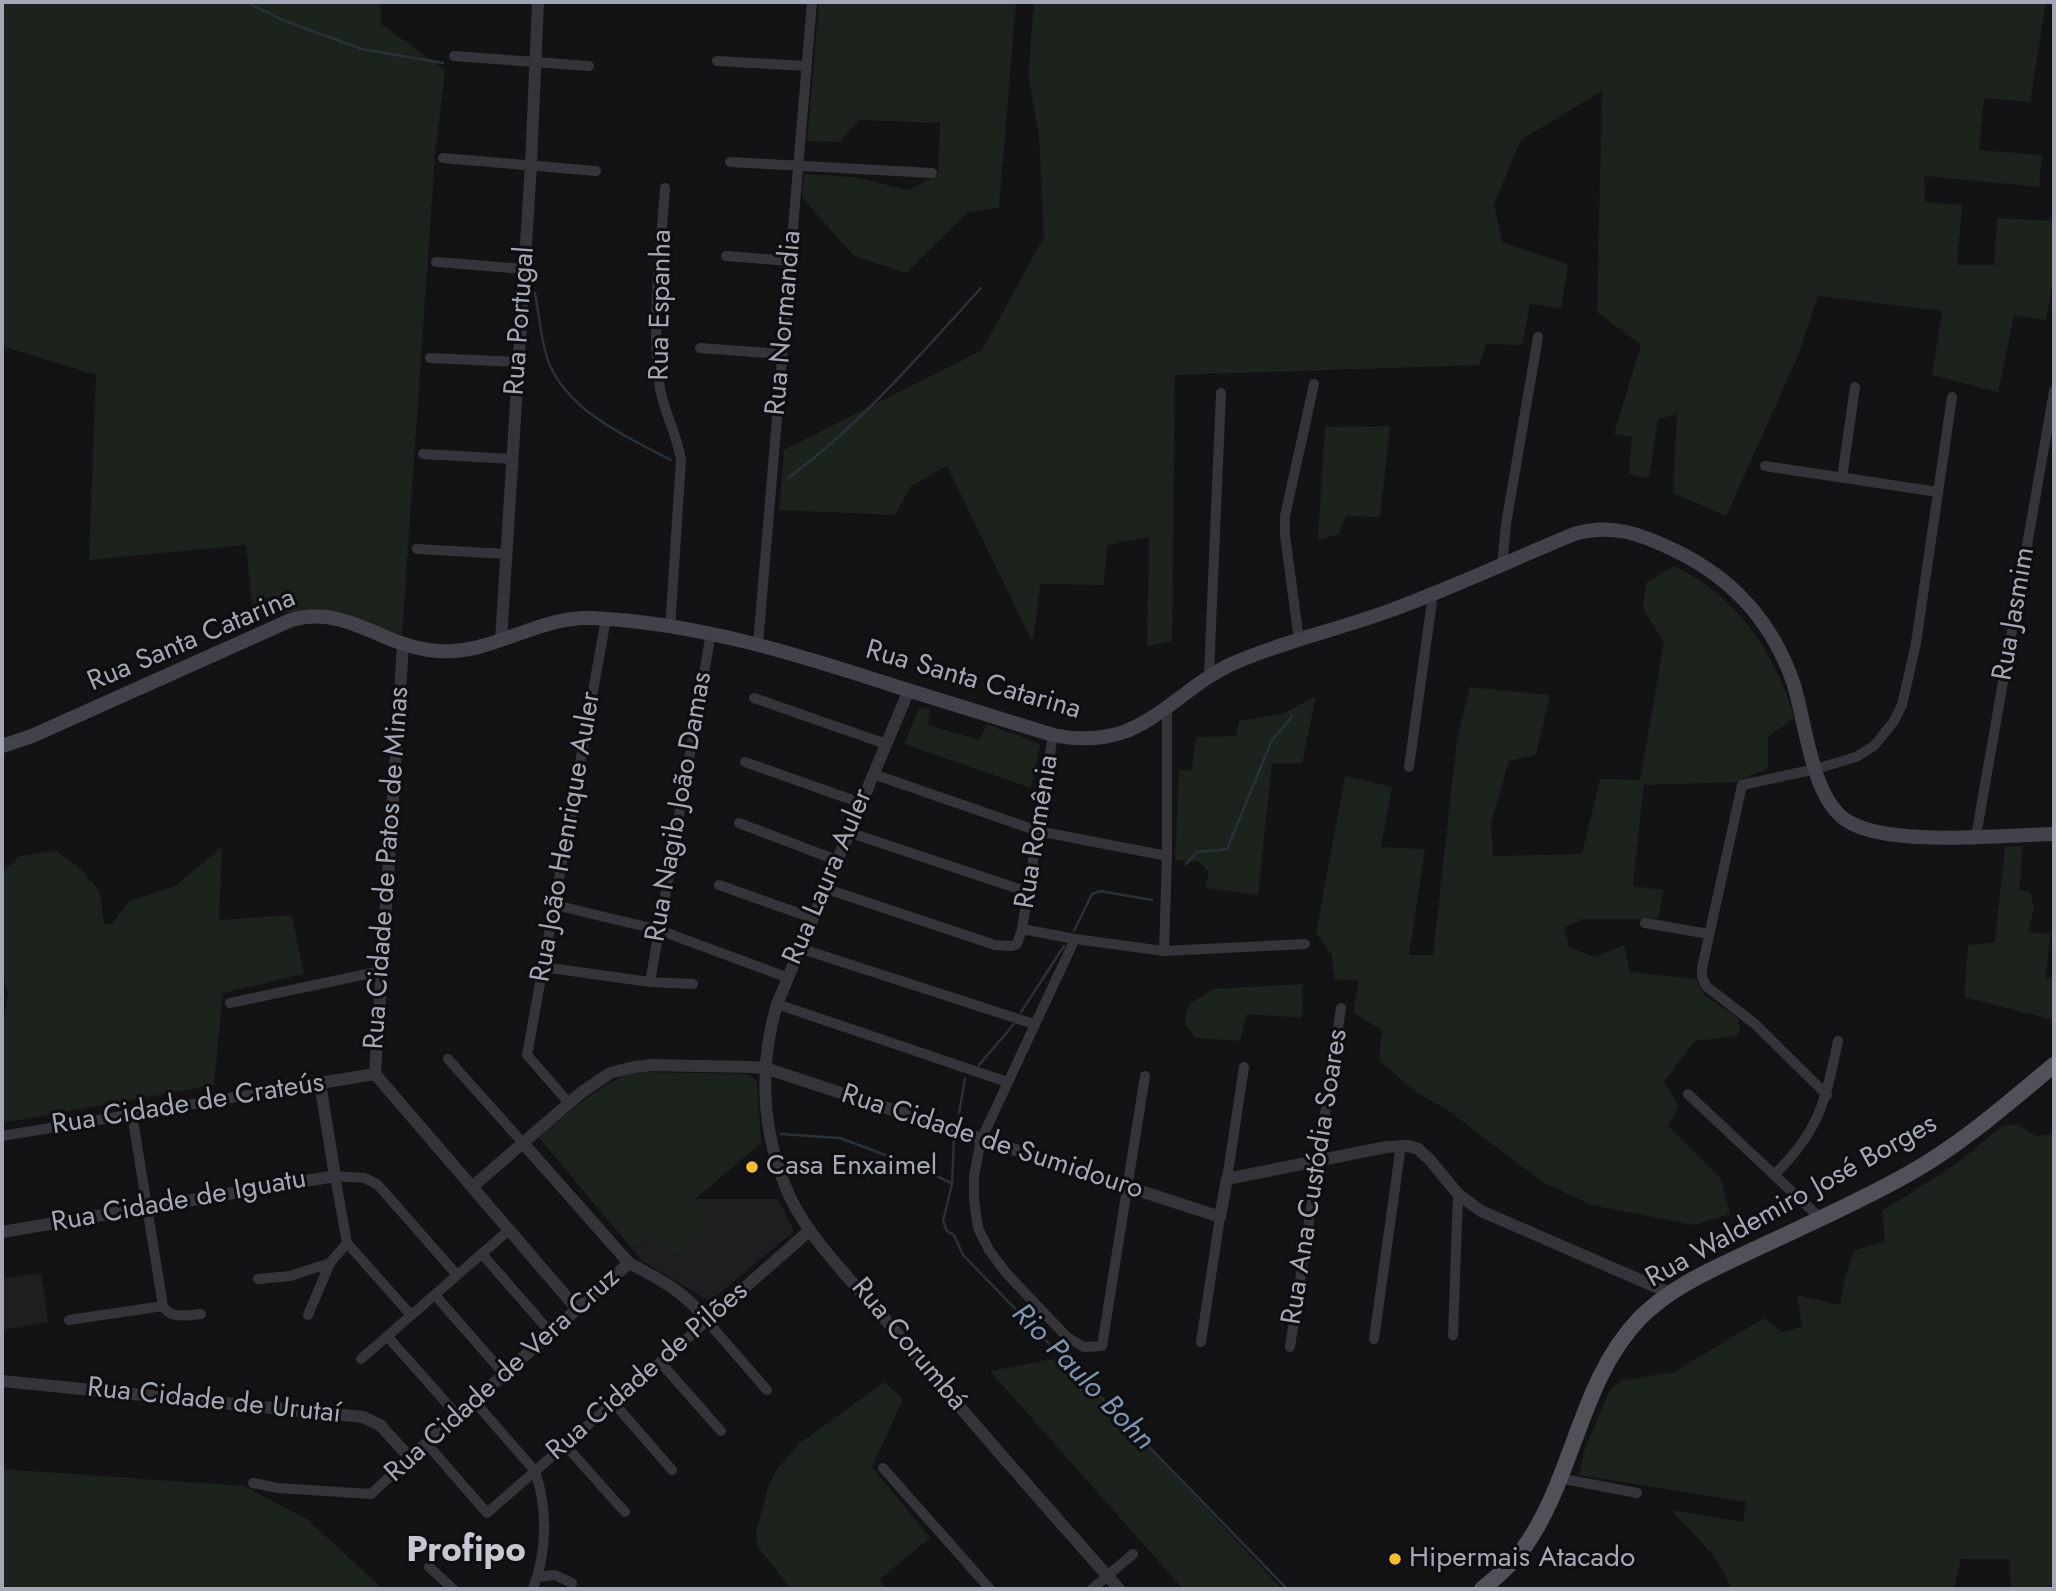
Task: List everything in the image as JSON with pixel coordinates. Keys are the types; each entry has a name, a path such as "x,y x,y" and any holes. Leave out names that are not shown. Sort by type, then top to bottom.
{"main road":[{"name":"Rua Santa Catarina","path":"2,746 32,736 302,617 335,617 403,645 456,652 483,647 564,620 606,619 711,633 758,644 1053,735 1088,739 1118,734 1141,723 1209,674 1252,655 1376,616 1574,534 1609,528 1653,540 1706,567 1736,591 1755,612 1781,653 1793,684 1822,790 1833,809 1848,822 1861,828 1909,837 2054,834"},
{"name":"Rua Waldemiro José Borges","path":"1482,1589 1501,1573 1523,1548 1539,1522 1608,1362 1635,1325 1670,1293 1703,1274 1820,1218 1933,1159 2054,1065"}],"street":[{"name":"Rua Portugal","path":"501,640 531,165 538,2"},
{"name":"Rua Normandia","path":"758,644 812,2"},
{"path":"454,56 589,66"},
{"path":"717,61 806,66"},
{"path":"443,158 596,170"},
{"path":"730,162 932,173"},
{"name":"Rua Espanha","path":"664,188 657,366 662,402 677,438 681,460 670,628"},
{"path":"726,256 790,261"},
{"path":"436,262 524,269"},
{"path":"1502,566 1506,524 1538,337"},
{"path":"700,348 782,354"},
{"path":"430,358 518,362"},
{"path":"1299,639 1285,535 1285,516 1314,384"},
{"path":"1842,478 1856,387"},
{"name":"Rua Jasmim","path":"1976,836 2054,391"},
{"path":"1209,674 1221,393"},
{"path":"1826,1095 1760,1029 1703,982 1702,968 1742,785 1816,769 1856,757 1874,746 1887,732 1902,705 1916,643 1952,397"},
{"path":"423,454 512,459"},
{"path":"1765,466 1938,492"},
{"path":"417,549 507,554"},
{"path":"1409,767 1433,594"},
{"name":"Rua João Henrique Auler","path":"569,1103 527,1055 606,619"},
{"name":"Rua Nagib João Damas","path":"649,982 711,633"},
{"name":"Rua Cidade de Patos de Minas","path":"403,645 374,1074 578,1309"},
{"name":"Rua Laura Auler","path":"765,1068 777,1004 786,977 908,690"},
{"path":"754,698 886,744"},
{"path":"1164,951 1167,706"},
{"name":"Rua Romênia","path":"1022,929 1053,735"},
{"path":"745,762 860,803"},
{"path":"873,774 1038,831 1167,856"},
{"path":"739,823 836,860"},
{"path":"848,832 1028,892"},
{"path":"719,885 812,918"},
{"path":"824,888 995,945 1017,944 1022,929 1164,951 1305,944"},
{"path":"555,905 659,930 786,977"},
{"path":"1645,923 1709,934"},
{"path":"1075,939 981,1140 974,1176 974,1200 978,1228 989,1250 1007,1274 1075,1344 1092,1348 1102,1346 1145,1076"},
{"path":"799,948 1034,1024"},
{"path":"543,967 649,982 693,984"},
{"path":"230,1003 381,971"},
{"path":"777,1004 1007,1082"},
{"name":"Rua Ana Custódia Soares","path":"1290,1347 1341,1008"},
{"path":"1774,1175 1793,1156 1811,1131 1826,1095 1838,1041"},
{"path":"448,1059 629,1263 689,1300 767,1390"},
{"name":"Rua Cidade de Sumidouro","path":"472,1187 569,1103 610,1073 634,1067 765,1068 1220,1217"},
{"path":"1200,1342 1244,1067"},
{"name":"Rua Corumbá","path":"765,1068 765,1097 771,1144 790,1196 810,1230 1119,1589"},
{"name":"Rua Cidade de Crateús","path":"2,1136 374,1074"},
{"path":"320,1083 347,1243 411,1315"},
{"path":"1688,1094 1820,1218"},
{"path":"132,1114 163,1306 169,1314 175,1316 201,1314"},
{"path":"1374,1339 1401,1145"},
{"path":"1227,1179 1401,1145 1409,1146 1424,1154 1458,1194 1481,1211 1670,1293"},
{"name":"Rua Cidade de Iguatu","path":"2,1232 335,1176 357,1177 372,1181 385,1191 457,1275"},
{"path":"1453,1335 1458,1194"},
{"path":"361,1359 509,1230"},
{"name":"Rua Cidade de Pilões","path":"426,1444 487,1513 810,1230"},
{"path":"308,1315 330,1263 347,1243"},
{"path":"482,1254 551,1333"},
{"path":"258,1279 290,1276 330,1263"},
{"name":"Rua Cidade de Vera Cruz","path":"253,1482 278,1488 371,1494 629,1263"},
{"path":"435,1295 504,1374"},
{"path":"69,1320 163,1306"},
{"path":"387,1336 458,1416"},
{"path":"660,1362 721,1431"},
{"name":"Rua Cidade de Urutaí","path":"2,1381 363,1417 380,1425 410,1458"},
{"path":"474,1401 535,1471 540,1485 544,1523 542,1562 533,1589"},
{"path":"613,1402 672,1470"},
{"path":"565,1445 625,1512"},
{"path":"883,1468 990,1589"},
{"path":"1559,1478 1637,1493"},
{"path":"1092,1589 1133,1554"},
{"path":"429,1567 453,1589"},
{"path":"537,1577 555,1575 572,1583"}],"shaded area":[{"path":"2,2 380,2 381,24 445,70 435,155 402,635 330,611 253,614 246,545 89,560 96,375 2,346"},
{"path":"819,2 1016,2 999,208 968,212 906,273 854,256 802,198 804,174 854,177 908,190 938,175 940,123 859,120 840,142 807,141"},
{"path":"1034,2 2046,2 2030,102 1984,98 1979,150 2042,155 2039,187 1924,176 1925,202 1962,205 1957,265 1994,265 1997,218 2054,221 2054,273 2046,320 2014,316 1998,392 1932,375 1942,311 1818,296 1798,356 1726,516 1673,493 1677,414 1658,419 1649,478 1629,474 1632,437 1614,434 1641,345 1597,312 1602,91 1521,140 1494,204 1502,242 1568,264 1561,308 1530,304 1522,345 1486,344 1479,365 1175,375 1172,641 1147,646 1149,537 1107,545 1104,585 1040,584 1033,643 947,466 911,486 895,515 779,510 784,450 982,350 1044,237 1039,135 1028,76"},
{"path":"1390,426 1380,517 1346,516 1339,534 1318,540 1325,427"},
{"path":"1674,566 1716,592 1750,628 1777,671 1794,718 1768,737 1768,768 1736,782 1644,785 1633,886 1664,890 1658,919 1583,919 1564,927 1569,947 1595,957 1624,945 1630,972 1696,979 1704,995 1738,1018 1740,1031 1735,1036 1695,1041 1664,1082 1679,1106 1668,1126 1721,1179 1730,1214 1694,1225 1591,1205 1541,1181 1449,1111 1413,1090 1379,1060 1382,1030 1353,1012 1359,981 1334,979 1332,955 1316,933 1345,776 1392,787 1381,847 1425,849 1409,955 1433,955 1457,739 1470,687 1550,695 1536,755 1509,761 1491,823 1493,856 1582,854 1600,779 1640,780 1664,642 1643,609 1646,583"},
{"path":"1316,696 1302,763 1272,763 1258,895 1205,888 1209,872 1199,862 1175,860 1179,770 1192,770 1196,737 1236,736 1239,721 1285,713"},
{"path":"919,708 930,709 928,725 979,740 987,724 1040,744 1031,788 904,744"},
{"path":"2023,846 2019,890 2030,892 2034,908 2028,932 2050,934 2046,978 2054,979 2054,1020 1964,997 1968,945 1995,942 2005,847"},
{"path":"222,847 219,920 292,915 304,974 223,993 214,1085 2,1123 2,1032 8,994 2,972 2,872 20,856 56,851 81,869 100,892 104,924 112,924 129,901 175,886"},
{"path":"1303,984 1302,1018 1247,1014 1240,1041 1195,1038 1185,1026 1186,1012 1190,1004 1213,989"},
{"path":"634,1072 748,1074 757,1081 761,1143 692,1202 711,1226 676,1256 656,1232 634,1251 539,1138 595,1092"},
{"path":"2017,1124 2036,1136 2054,1133 2054,1589 2011,1589 2009,1559 1961,1559 1954,1589 1731,1589 1714,1557 1671,1510 1743,1522 1746,1502 1579,1475 1585,1449 1610,1389 1623,1380 1674,1372 1764,1318 1782,1332 1802,1327 1797,1295 1840,1305 1845,1276 1855,1250 1885,1242 1882,1211 1956,1164 2002,1126"},
{"path":"695,1199 778,1199 794,1231 715,1297 706,1299 644,1262 634,1251"},
{"path":"41,1273 48,1322 2,1330 2,1279"},
{"path":"1063,1357 1282,1589 1183,1589 990,1371"},
{"path":"884,1382 903,1399 872,1467 930,1538 880,1579 886,1589 791,1589 757,1546 756,1533 769,1484 777,1469 799,1444"},
{"path":"2,1469 245,1486 308,1520 383,1589 2,1589"}],"waterway":[{"path":"246,2 285,21 362,49 443,63"},
{"path":"788,478 865,412 981,288"},
{"path":"535,293 546,355 558,380 570,396 618,432 671,460"},
{"name":"Rio Paulo Bohn","path":"1186,864 1197,852 1227,849 1272,740 1292,717"},
{"name":"Rio Paulo Bohn","path":"1074,931 1092,894 1100,891 1152,900"},
{"name":"Rio Paulo Bohn","path":"1021,1012 1064,946"},
{"name":"Rio Paulo Bohn","path":"979,1065 1014,1024"},
{"name":"Rio Paulo Bohn","path":"957,1125 965,1079"},
{"path":"781,1134 840,1138 920,1168 951,1183"},
{"name":"Rio Paulo Bohn","path":"954,1139 952,1184 943,1221 947,1231 954,1235 963,1255 1287,1589"}],"place":[{"name":"Casa Enxaimel","path":"752,1167"},
{"name":"Hipermais Atacado","path":"1395,1559"}],"district":[{"name":"Profipo","path":"466,1553"}]}
